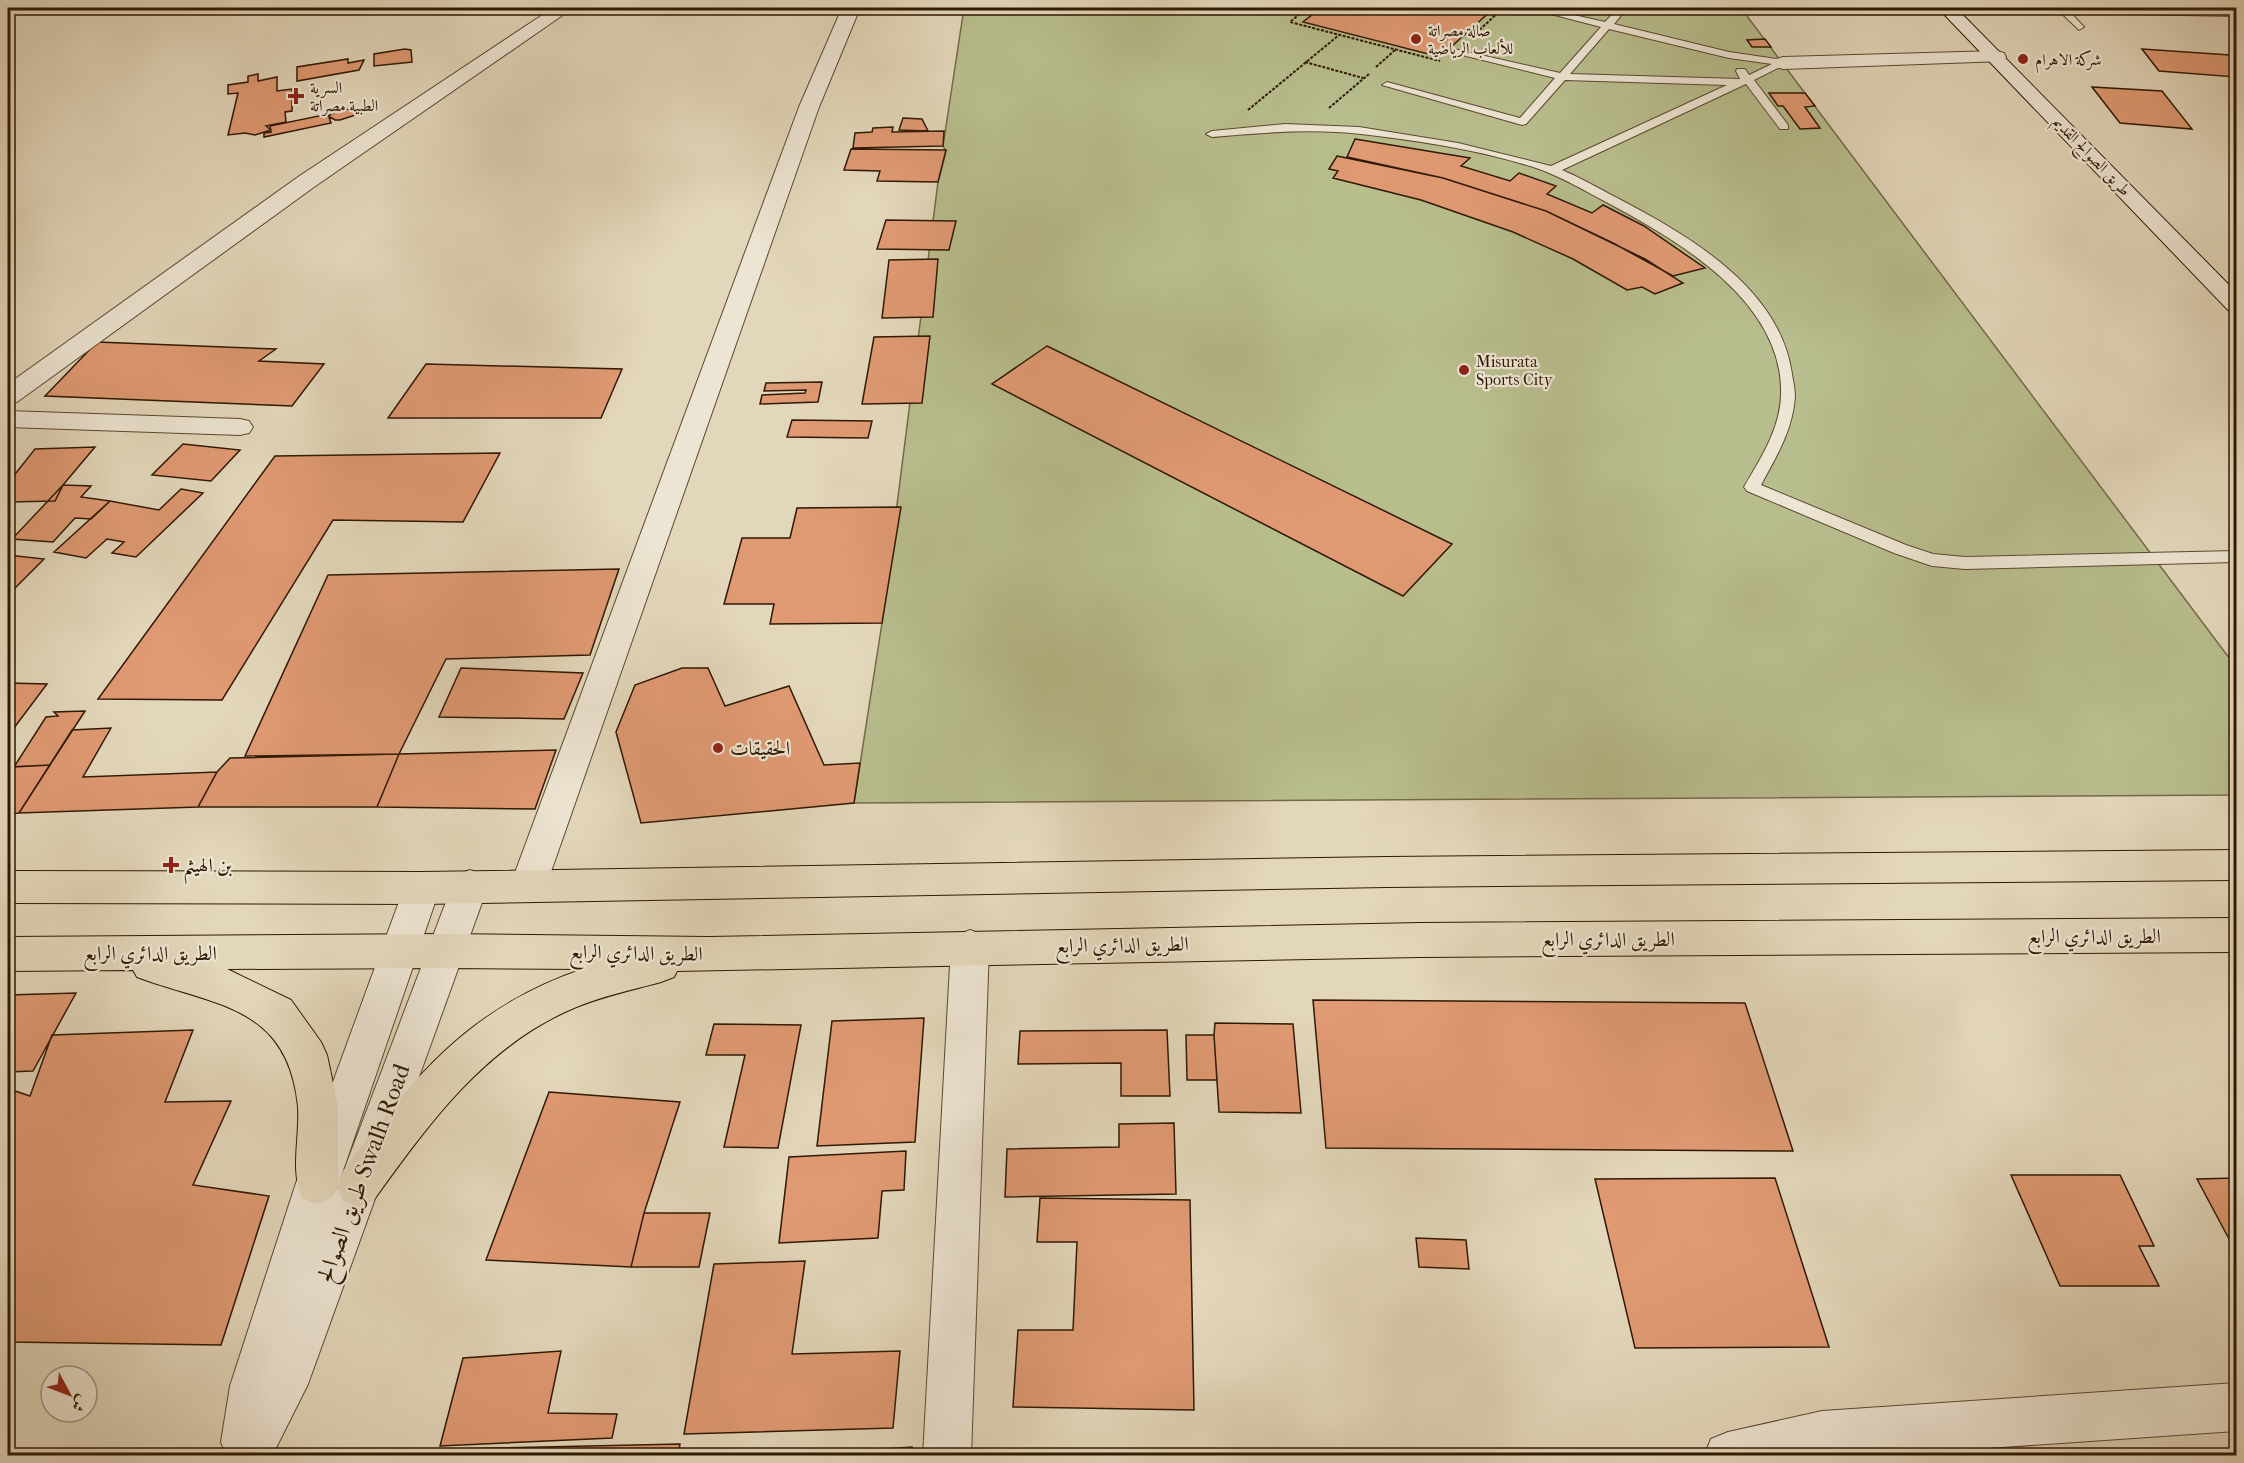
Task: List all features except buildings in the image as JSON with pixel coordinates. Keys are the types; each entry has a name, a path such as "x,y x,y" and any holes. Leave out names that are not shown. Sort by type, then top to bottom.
{"main road":[{"path":"8,887 422,888 1423,872 2236,865"},
{"name":"الطريق الدائري الرابع","path":"8,954 446,951 709,954 970,947 1432,940 2234,939"},
{"path":"56,954 158,966 227,987 277,1013 307,1055 318,1107 316,1183"},
{"path":"358,1186 440,1080 480,1043 527,1011 569,992 621,975 709,954"}],"street":[{"path":"8,396 306,182 564,8"},
{"path":"528,886 805,118 851,8"},
{"name":"طريق الصوالح القديم","path":"1947,8 2236,305"},
{"path":"1783,63 1997,57"},
{"path":"8,419 240,427"},
{"name":"طريق الصوالح Swalh Road","path":"245,1455 292,1368 470,886"},
{"name":"طريق الصوالح Swalh Road","path":"245,1455 252,1386 316,1183 422,888"},
{"path":"947,1455 970,947"},
{"path":"1728,1455 1822,1435 2236,1407"}],"lane":[{"path":"1533,8 1729,55 1783,63"},
{"path":"1387,85 1522,122 1623,8"},
{"path":"2061,9 2236,13"},
{"path":"2061,9 2079,27"},
{"path":"1458,51 1562,77 1745,80"},
{"path":"1729,55 1745,80 1784,127"},
{"path":"1552,170 1783,63"},
{"path":"1212,134 1282,128 1325,128 1426,140 1552,170 1658,225 1694,249 1740,285 1766,316 1782,353 1788,391 1783,428 1769,464 1752,487 1932,560 1965,563 2236,557"}],"path":[{"path":"1285,8 1302,12"},
{"path":"1307,8 1290,22 1446,62 1503,8"},
{"path":"1245,112 1340,35"},
{"path":"1325,128 1326,111 1396,49"},
{"path":"1305,62 1387,85"}],"green space":[{"name":"Misurata Sports City","path":"964,8 1741,8 2236,667 2236,795 854,803 882,623 938,182 946,151 943,146"}],"place":[{"name":"صالة مصراتة للألعاب الرياضية","path":"1416,39"},
{"name":"شركة الاهرام","path":"2023,59"},
{"name":"السرية الطبية مصراتة","path":"296,96"},
{"name":"Misurata Sports City","path":"1464,370"},
{"name":"الحقيقات","path":"718,748"},
{"name":"بن الهيثم","path":"171,865"}]}
